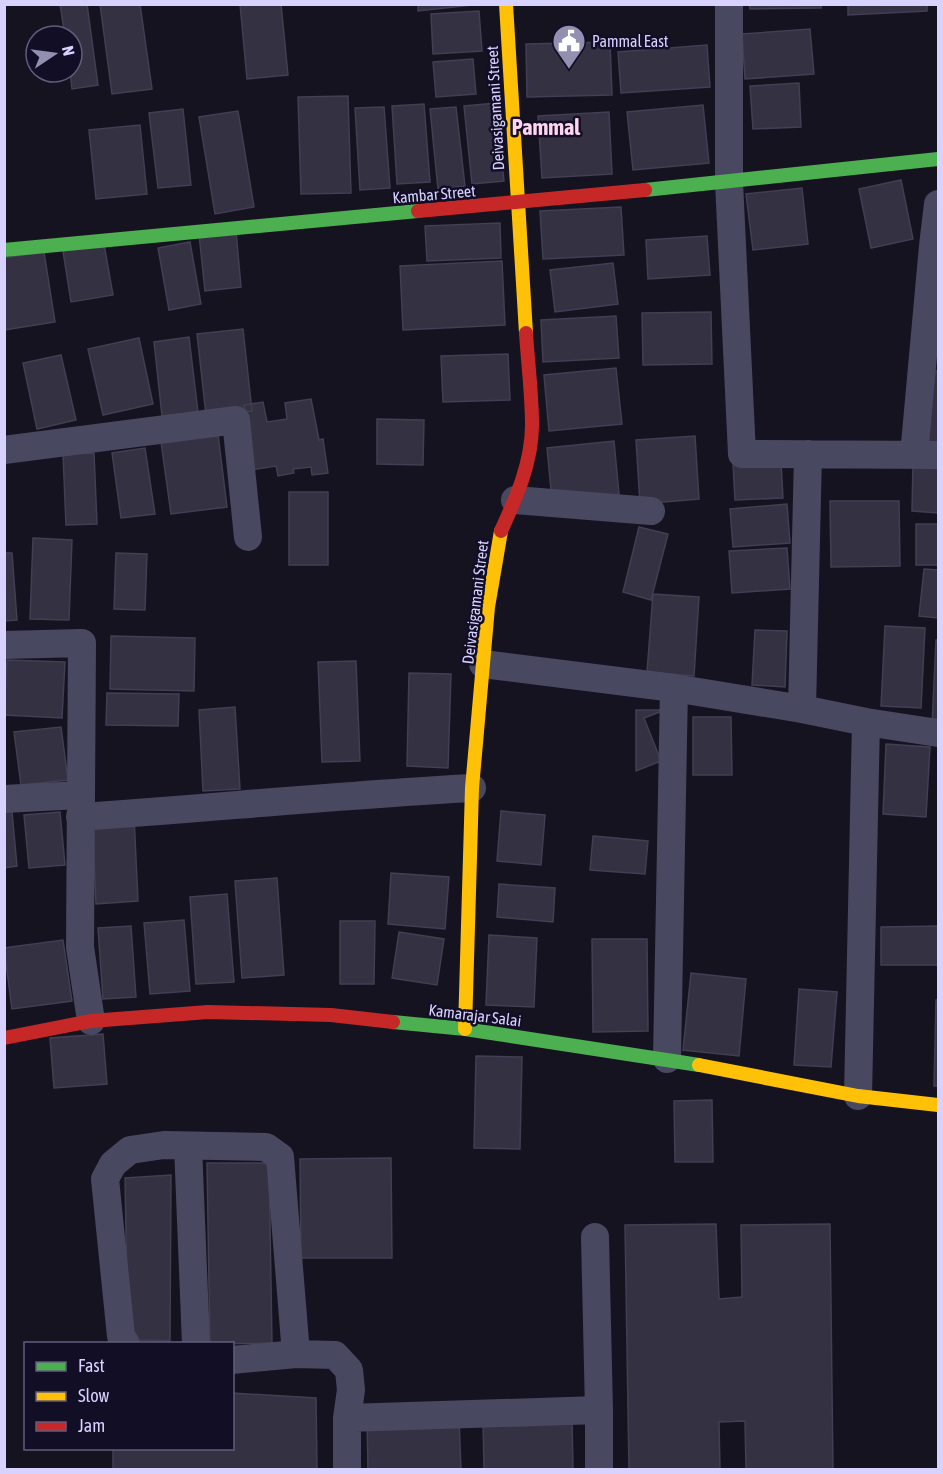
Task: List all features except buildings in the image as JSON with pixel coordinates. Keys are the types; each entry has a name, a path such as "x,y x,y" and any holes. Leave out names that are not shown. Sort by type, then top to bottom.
{"street":[{"name":"Deivasigamani Street","path":"465,1029 472,788 488,607 500,532 525,471 532,428 506,4"},
{"path":"729,4 729,182 742,454 926,455 933,246 939,204"},
{"name":"Kambar Street","path":"4,250 729,182 939,159"},
{"path":"4,450 236,420 248,537"},
{"path":"802,709 808,454"},
{"path":"515,500 651,511"},
{"path":"4,645 82,643 80,947 91,1021"},
{"path":"483,664 674,688 939,734"},
{"path":"667,1059 674,688"},
{"path":"858,1096 866,722"},
{"path":"4,799 80,806 240,806 374,793 472,788"},
{"name":"Kamarajar Salai","path":"4,1038 91,1021 208,1011 331,1015 465,1029 667,1059 858,1096 939,1105"},
{"path":"125,1342 121,1336 105,1179 113,1164 130,1150 164,1145 266,1147 280,1157 296,1354"},
{"path":"188,1146 196,1342"},
{"path":"595,1237 599,1470"},
{"path":"234,1360 296,1354 335,1355 349,1370 351,1390 347,1418 347,1470"},
{"path":"347,1418 599,1410"}],"traffic: fast":[{"path":"645,190 938,159"},
{"path":"4,250 418,211"},
{"path":"393,1022 465,1029 699,1065"}],"traffic: slow":[{"path":"506,4 526,333"},
{"path":"465,1029 472,788 488,607 501,531"},
{"path":"699,1065 858,1096 938,1105"}],"traffic: jam":[{"path":"418,211 645,190"},
{"path":"501,531 522,480 531,439 526,333"},
{"path":"4,1038 91,1021 208,1012 331,1015 393,1022"}],"place":[{"name":"Pammal East","path":"569,70"}],"district":[{"name":"Pammal","path":"546,127"}]}
